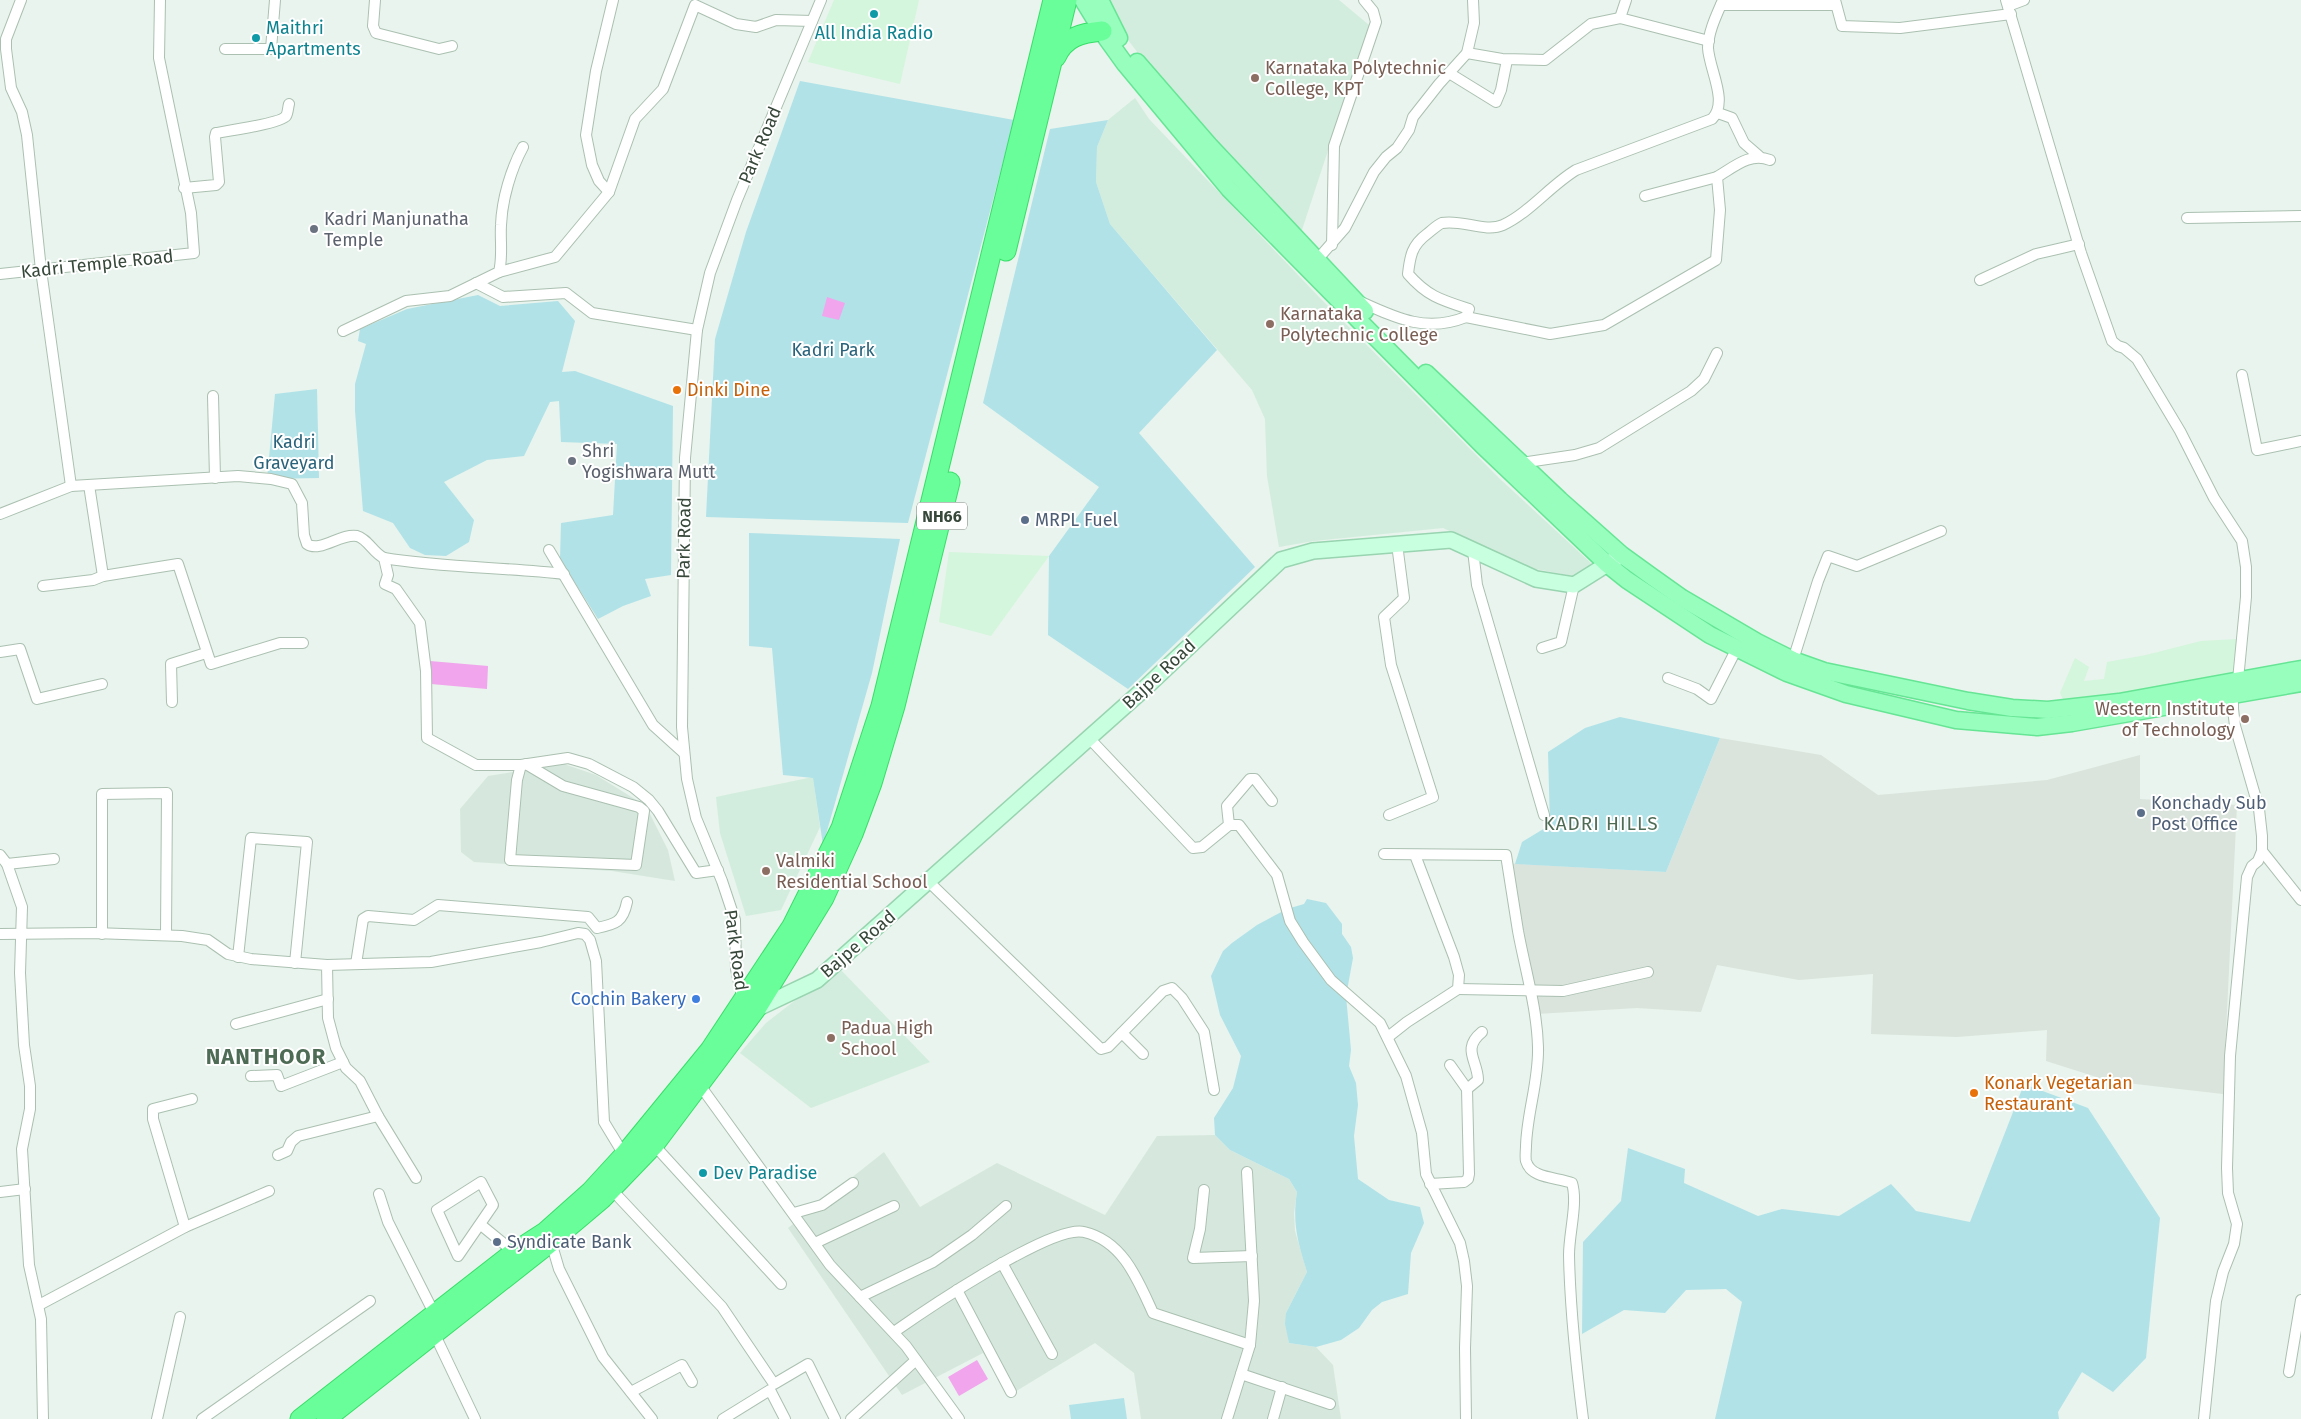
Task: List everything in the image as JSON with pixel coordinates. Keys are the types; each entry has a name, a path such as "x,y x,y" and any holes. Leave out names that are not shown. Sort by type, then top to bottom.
{"highway":[{"name":"NH66","path":"326,1419 514,1252 545,1232 591,1191 624,1155 710,1050 750,1005 792,926 841,828 876,722 1054,0"},
{"name":"NH66","path":"300,1419 551,1242 612,1190 654,1145 700,1084 750,1005 824,898 853,834 872,782 895,706 1067,0"},
{"path":"1051,67 1061,47 1071,39 1085,33 1102,31"}],"main road":[{"path":"1083,0 1102,31 1316,261 1342,294 1482,445 1607,564 1710,635 1787,673 1846,694 1956,720 2002,725 2037,727 2072,723 2236,687 2301,669"},
{"path":"1100,0 1117,45 1230,190 1521,464 1622,555 1682,598 1794,660 1824,671 1912,691 2012,708 2039,710 2236,687 2301,683"}],"street":[{"path":"21,0 6,39 6,49 12,88 22,112 28,135 41,270 71,486"},
{"path":"160,0 159,58 184,188 216,185 219,182 216,133 268,123 283,118 287,114 289,104"},
{"path":"225,49 271,49 275,0"},
{"path":"376,0 373,26 376,33 439,49 452,46"},
{"path":"609,192 600,181 592,165 586,135 596,71 613,0"},
{"name":"Park Road","path":"750,1005 736,969 734,920 718,870 696,818 687,779 682,727 685,458 697,330 710,273 730,218 821,0"},
{"path":"1332,245 1334,146 1376,22 1373,11 1364,0"},
{"path":"1316,261 1345,228 1374,172 1397,148 1409,130 1413,117 1467,53 1474,23 1473,0"},
{"path":"1620,18 1626,0"},
{"path":"1466,316 1469,309 1447,302 1422,290 1408,274 1410,254 1422,238 1440,224 1454,222 1491,227 1502,226 1539,199 1560,180 1576,170 1712,119 1718,113 1719,103 1708,49 1710,33 1722,2 1835,3 1842,26 1900,28 2009,7 2024,0"},
{"path":"343,331 406,301 450,296 499,272 555,257 609,192 635,119 663,89 695,5 707,5 736,24 756,28 776,20 812,21"},
{"path":"2009,7 2079,244 2112,342 2124,348 2136,359 2180,431 2214,498 2242,541 2246,566 2246,597 2236,687 2235,726 2259,809 2262,851 2247,878 2230,1056 2228,1193 2237,1224 2234,1244 2222,1272 2216,1301 2204,1419"},
{"path":"0,31 13,18"},
{"path":"1467,53 1507,60 1544,60 1591,24 1620,18 1709,41"},
{"path":"1449,73 1496,102 1502,90 1507,60"},
{"path":"1718,113 1732,118 1744,143 1759,156 1770,160"},
{"path":"499,272 502,247 501,225 504,207 515,163 523,147"},
{"path":"1645,196 1717,177 1745,160 1759,156"},
{"path":"1342,294 1401,320 1426,324 1453,322 1466,316 1550,334 1604,325 1716,260 1720,210 1717,177"},
{"name":"Kadri Temple Road","path":"0,274 194,253 191,213 184,188"},
{"path":"2187,218 2301,216"},
{"path":"1980,280 2036,254 2079,244"},
{"path":"476,283 502,297 566,293 592,313 697,330"},
{"path":"1521,464 1575,455 1599,448 1691,391 1704,379 1717,354"},
{"path":"2242,375 2257,450 2301,441"},
{"path":"213,396 214,478"},
{"path":"0,514 71,486 254,477 292,484 302,503 305,542 310,546 357,536 366,542 378,556 384,558 458,568 517,568 564,574"},
{"path":"89,484 103,576"},
{"path":"1794,660 1818,581 1828,556 1858,566 1941,531"},
{"name":"Bajpe Road","path":"750,1005 817,980 1089,738 1281,560 1313,551 1451,540 1536,579 1574,584"},
{"path":"1388,815 1433,797 1389,655 1384,617 1404,598 1397,544"},
{"path":"549,550 653,725 684,753"},
{"path":"1472,550 1477,585 1544,815"},
{"path":"1542,648 1561,642 1574,584 1622,555"},
{"path":"384,558 388,575 385,584 396,589 420,623 426,671 427,738 476,765 524,764 568,758 589,764 642,793 658,811 696,873 718,870"},
{"path":"43,586 93,580 103,576 178,564 211,664 280,643 303,643"},
{"path":"1668,678 1696,688 1711,699 1737,648"},
{"path":"0,652 20,649 37,699 102,684"},
{"path":"172,702 171,664 206,653"},
{"path":"1089,738 1193,848 1202,847 1229,825 1239,825 1277,875 1290,921 1331,980 1380,1022 1406,1076 1414,1099 1422,1134 1426,1174 1460,1243 1464,1261 1467,1286 1465,1348 1466,1419"},
{"path":"524,764 563,786 639,807 644,811 636,864 510,860 517,780 524,764"},
{"path":"1229,825 1227,806 1250,779 1255,779 1272,801"},
{"path":"102,934 102,794 167,793 166,936"},
{"path":"238,957 251,838 307,842 295,962"},
{"path":"2262,851 2301,900"},
{"path":"1384,854 1506,855 1518,930 1531,992 1538,1047 1537,1078 1528,1116 1526,1160 1531,1170 1537,1174 1572,1182 1574,1191 1569,1238 1570,1310 1583,1419"},
{"path":"0,855 7,864 22,907 20,973 24,1045 30,1094 30,1109 22,1149 29,1265 40,1305 43,1419"},
{"path":"1415,855 1454,957 1459,974 1458,989"},
{"path":"7,864 54,859"},
{"path":"928,881 1101,1049 1108,1047 1163,991 1172,988 1182,998 1204,1032 1214,1090"},
{"path":"356,964 363,919 368,916 414,920 438,905 588,916 597,928 615,924 625,913 627,902"},
{"path":"0,934 166,936 208,940 228,954 238,957 327,965 431,962 541,942 578,933 585,934 590,940 596,961 604,1122 624,1155"},
{"path":"327,965 330,1025 336,1048 343,1062 360,1081 378,1116 416,1178"},
{"path":"1388,1037 1406,1022 1458,989 1531,992 1563,991 1648,972"},
{"path":"236,1024 328,999"},
{"path":"1467,1089 1478,1080 1471,1048 1476,1037 1482,1032"},
{"path":"1122,1033 1143,1054"},
{"path":"251,1076 277,1075 281,1086 343,1062"},
{"path":"1430,1184 1464,1182 1468,1179 1469,1116 1467,1089 1450,1065"},
{"path":"700,1084 830,1265 894,1332 959,1419"},
{"path":"185,1227 167,1171 153,1119 153,1109 192,1098"},
{"path":"278,1155 288,1151 290,1142 298,1136 378,1116"},
{"path":"654,1145 780,1284"},
{"path":"1227,1419 1250,1345 1254,1301 1247,1172"},
{"path":"481,1182 493,1205 481,1225 458,1256 437,1210 481,1182"},
{"path":"794,1213 822,1204 853,1183"},
{"path":"0,1192 25,1189"},
{"path":"612,1190 722,1307 774,1384 808,1364 835,1419"},
{"path":"1204,1190 1200,1230 1193,1258 1252,1256"},
{"path":"40,1305 185,1227 269,1191"},
{"path":"379,1194 388,1222 475,1419"},
{"path":"815,1243 894,1206"},
{"path":"860,1297 933,1262 972,1234 1006,1206"},
{"path":"481,1225 514,1252"},
{"path":"894,1332 932,1305 1002,1263 1067,1232 1084,1232 1109,1243 1126,1260 1137,1277 1153,1313 1250,1345"},
{"path":"551,1242 559,1269 603,1356 652,1419"},
{"path":"1002,1263 1052,1354"},
{"path":"956,1290 1011,1392"},
{"path":"2289,1372 2301,1300"},
{"path":"202,1419 370,1301"},
{"path":"157,1419 180,1317"},
{"path":"851,1419 916,1360"},
{"path":"632,1392 682,1364 692,1382"},
{"path":"1241,1374 1330,1404"},
{"path":"1272,1419 1282,1387"},
{"path":"723,1419 770,1390 785,1419"}],"shaded area":[{"path":"834,0 919,0 900,84 808,62"},
{"name":"Karnataka Polytechnic College, KPT","path":"1107,0 1339,0 1369,25 1299,239 1200,132 1113,21"},
{"name":"Karnataka Polytechnic College","path":"1135,98 1149,119 1319,297 1500,479 1592,564 1573,576 1530,568 1443,528 1314,541 1279,547 1267,476 1265,419 1252,390 1110,224 1096,182 1097,147 1108,120"},
{"path":"827,297 845,303 839,320 822,316"},
{"path":"949,552 1049,556 991,636 939,622"},
{"path":"2238,639 2234,672 2156,689 2099,697 2063,699 2060,693 2075,658 2089,667 2084,681 2104,679 2107,662 2146,655 2201,641"},
{"path":"430,661 488,666 487,689 431,684"},
{"path":"1720,738 1821,755 1878,795 2047,780 2140,755 2140,799 2237,805 2223,1094 2109,1081 2046,1061 2047,1030 1957,1037 1871,1034 1873,974 1799,980 1717,965 1701,1012 1637,1008 1537,1014 1502,863 1666,872"},
{"path":"564,764 596,775 646,806 668,850 675,881 612,871 474,862 461,852 460,809 488,776"},
{"name":"Valmiki Residential School","path":"813,777 820,827 781,910 746,916 720,833 716,797"},
{"name":"Padua High School","path":"838,967 930,1062 811,1108 740,1053 766,1023"},
{"path":"1215,1135 1230,1150 1289,1179 1297,1192 1294,1213 1295,1231 1307,1272 1286,1313 1289,1343 1316,1347 1333,1365 1341,1419 1141,1419 1134,1373 1095,1343 1008,1396 983,1353 902,1395 788,1228 884,1152 920,1207 997,1163 1105,1215 1157,1136"},
{"path":"977,1360 988,1379 959,1396 948,1377"}],"green space":[{"name":"Kadri Park","path":"800,81 1014,120 908,523 706,517 715,339 746,232"},
{"path":"1108,120 1097,147 1096,182 1110,224 1217,350 1139,433 1255,567 1128,689 1048,635 1049,556 1099,487 983,403 1050,129"},
{"path":"478,295 500,306 558,301 575,321 562,372 575,371 673,406 671,575 645,579 651,596 623,606 598,619 560,559 561,523 613,515 617,444 561,442 559,401 550,402 524,456 487,460 444,482 474,520 469,542 446,556 425,555 410,548 393,523 363,511 355,411 355,384 366,344 358,341 360,329 407,309"},
{"name":"Kadri Graveyard","path":"317,389 319,478 267,479 275,394"},
{"path":"749,533 900,539 872,673 823,845 813,778 783,775 772,648 749,646"},
{"path":"1620,717 1720,738 1666,872 1515,864 1522,842 1550,825 1548,752 1585,728"},
{"path":"1307,899 1326,903 1342,924 1342,934 1351,947 1353,958 1346,996 1351,1050 1349,1066 1356,1083 1358,1105 1354,1136 1358,1179 1389,1200 1420,1207 1424,1223 1411,1253 1408,1294 1382,1302 1372,1310 1359,1328 1341,1340 1316,1347 1289,1343 1285,1324 1286,1313 1307,1272 1297,1233 1295,1214 1297,1192 1289,1179 1230,1150 1215,1135 1214,1118 1233,1088 1241,1056 1220,1015 1211,976 1223,951 1232,943 1257,925 1287,909 1304,904"},
{"path":"2024,1084 2088,1108 2160,1218 2146,1358 2113,1392 2082,1372 2058,1412 2059,1419 1715,1419 1742,1302 1726,1289 1686,1290 1665,1313 1624,1310 1582,1334 1583,1242 1621,1201 1628,1148 1685,1169 1684,1183 1758,1216 1782,1209 1839,1216 1891,1184 1916,1211 1970,1222"},
{"path":"1124,1398 1127,1419 1071,1419 1069,1405"}],"place":[{"name":"All India Radio","path":"874,14"},
{"name":"Maithri Apartments","path":"256,38"},
{"name":"Karnataka Polytechnic College, KPT","path":"1255,78"},
{"name":"Kadri Manjunatha Temple","path":"314,229"},
{"name":"Karnataka Polytechnic College","path":"1270,324"},
{"name":"Dinki Dine","path":"677,390"},
{"name":"Shri Yogishwara Mutt","path":"572,461"},
{"name":"MRPL Fuel","path":"1025,520"},
{"name":"Western Institute of Technology","path":"2245,719"},
{"name":"Konchady Sub Post Office","path":"2141,813"},
{"name":"Valmiki Residential School","path":"766,871"},
{"name":"Cochin Bakery","path":"696,999"},
{"name":"Padua High School","path":"831,1038"},
{"name":"Konark Vegetarian Restaurant","path":"1974,1093"},
{"name":"Dev Paradise","path":"703,1173"},
{"name":"Syndicate Bank","path":"497,1242"}],"district":[{"name":"KADRI HILLS","path":"1601,823"},
{"name":"NANTHOOR","path":"266,1056"}]}
